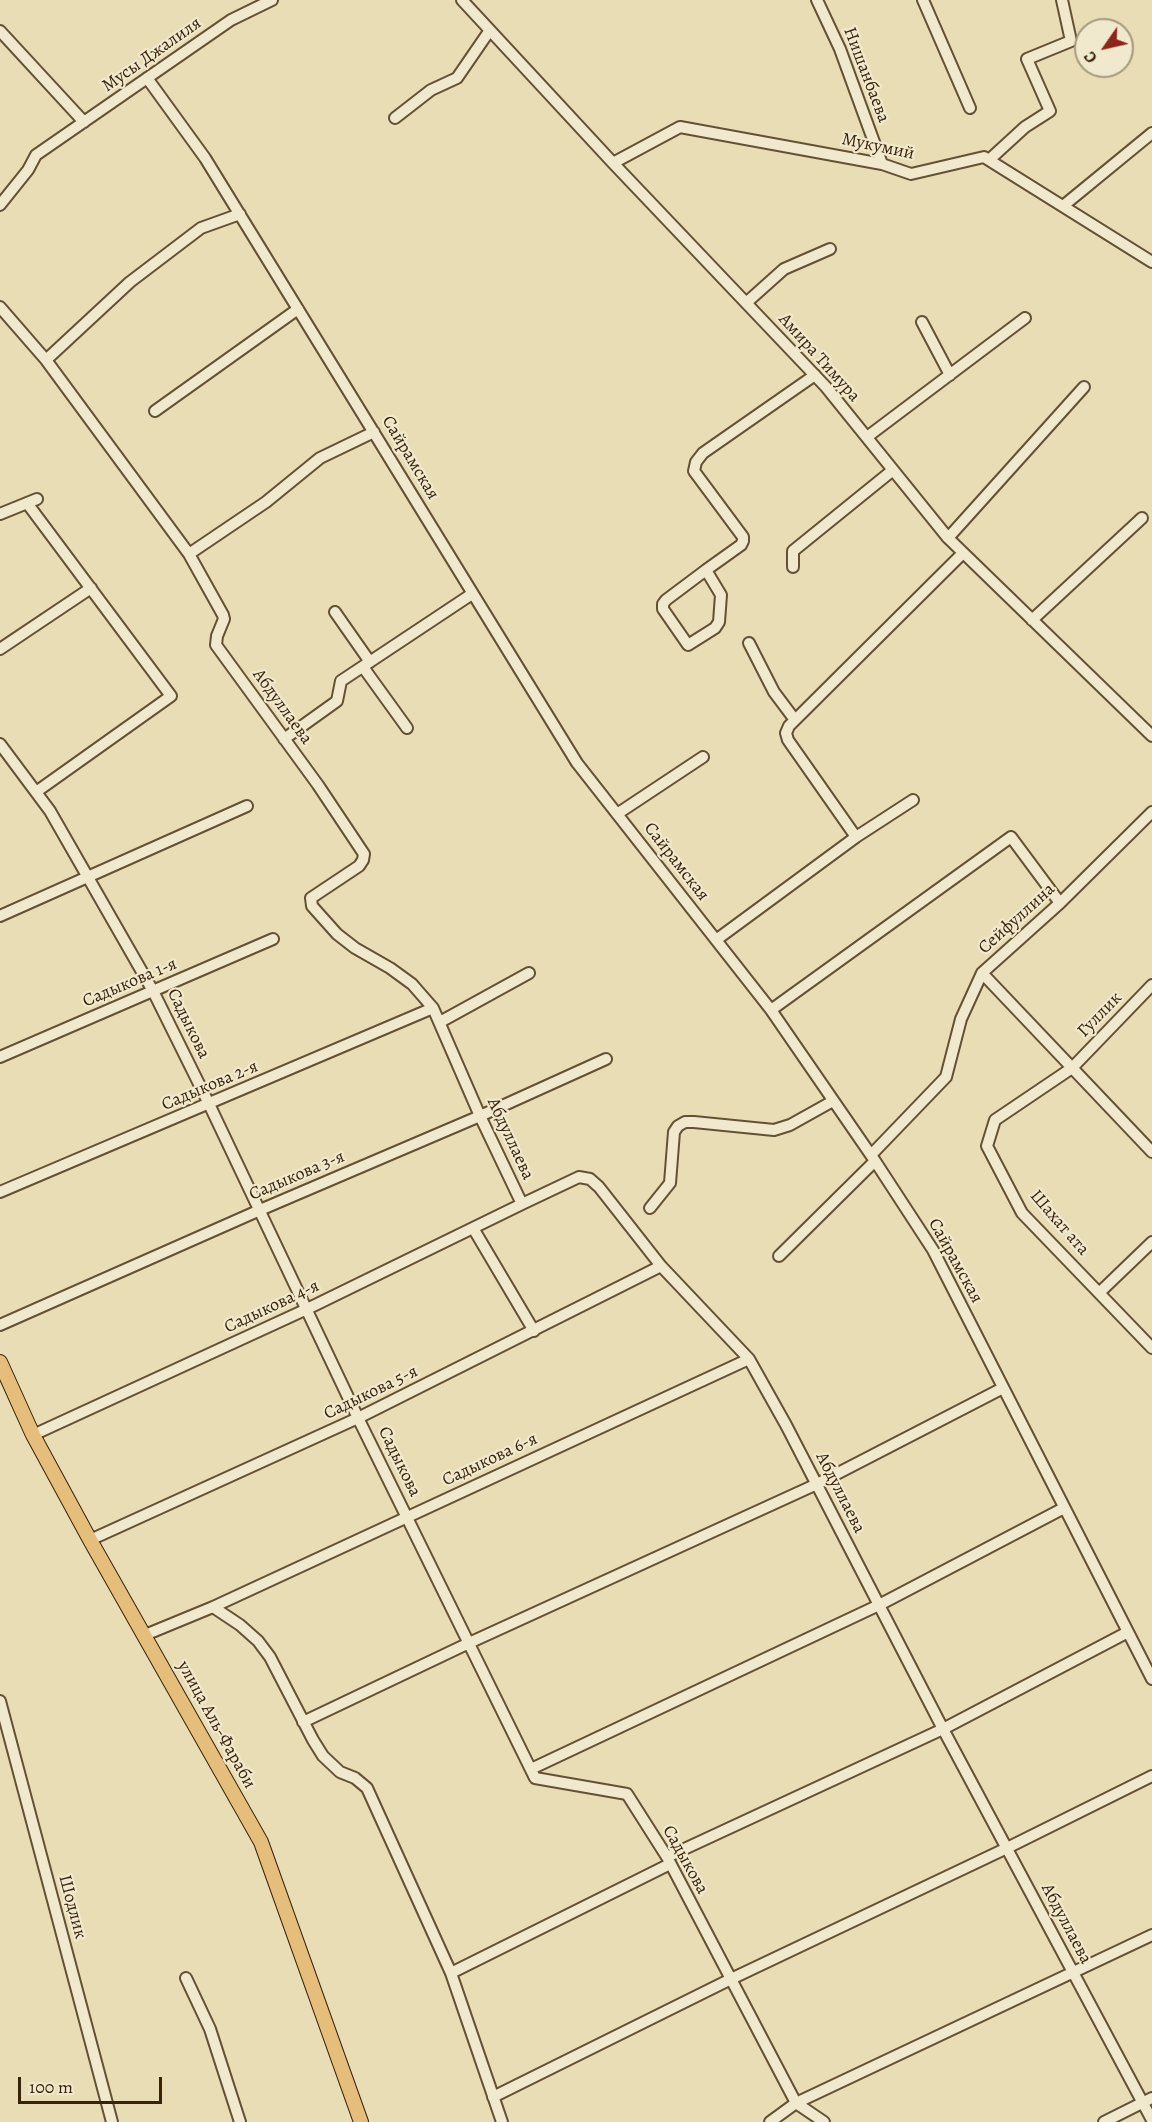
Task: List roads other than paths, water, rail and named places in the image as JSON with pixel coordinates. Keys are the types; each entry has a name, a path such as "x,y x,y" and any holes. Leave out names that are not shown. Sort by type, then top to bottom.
{"main road":[{"name":"улица Аль-Фараби","path":"0,1362 33,1435 90,1540 261,1842 361,2122"}],"street":[{"name":"Мусы Джалиля","path":"0,205 28,170 36,155 231,20 272,0"},
{"name":"Амира Тимура","path":"462,0 815,375 948,538 1152,736"},
{"name":"Нишанбаева","path":"817,0 840,49 882,164"},
{"path":"923,0 970,108"},
{"path":"1062,0 1071,41 1027,59 1050,111 1025,127 989,160 1152,262"},
{"path":"395,118 431,90 458,78 490,30"},
{"path":"0,31 84,122"},
{"name":"Сайрамская","path":"147,78 205,158 577,763 771,1010 933,1250 1152,1679"},
{"name":"Мукумий","path":"613,163 680,126 882,164 911,174 984,157 989,160"},
{"path":"1063,206 1152,133"},
{"path":"46,360 130,282 201,228 240,214"},
{"path":"746,303 784,269 830,249"},
{"name":"Абдуллаева","path":"0,307 46,360 189,554 223,615 224,619 216,636 216,645 364,854 359,866 311,898 312,906 337,934 412,984 433,1008 480,1116 522,1204 579,1177 590,1179 599,1187 661,1266 749,1359 786,1425 943,1729 1073,1973 1148,2100 1152,2120"},
{"path":"155,411 298,309"},
{"path":"867,437 1025,318"},
{"path":"922,322 950,375"},
{"path":"706,570 721,595 719,622 715,628 688,645 663,609 663,604 706,570 741,545 743,537 694,471 696,462 703,453 815,375"},
{"path":"948,538 1084,387"},
{"path":"189,554 266,502 320,458 375,432"},
{"path":"793,567 793,551 893,470"},
{"path":"0,514 32,501 91,588 171,696 36,792"},
{"path":"1032,620 1142,518"},
{"path":"856,837 788,740 786,733 789,726 963,553"},
{"path":"0,649 91,588"},
{"path":"284,739 337,700 341,681 472,594"},
{"path":"335,612 407,728"},
{"path":"748,643 774,692 795,720"},
{"name":"Садыкова","path":"0,744 50,811 153,991 308,1309 358,1418 535,1778 627,1794 669,1861 795,2103 824,2122"},
{"path":"617,814 704,757"},
{"path":"716,940 856,837 913,800"},
{"path":"0,916 247,806"},
{"name":"Сейфуллина","path":"779,1256 873,1158 946,1077 961,1019 982,973 1060,903 1152,812"},
{"path":"771,1010 1011,837 1060,903"},
{"name":"Садыкова 1-я","path":"0,1057 273,939"},
{"path":"440,1022 529,972"},
{"path":"982,973 1152,1152"},
{"name":"Гуллик","path":"1072,1068 1152,985"},
{"name":"Садыкова 2-я","path":"0,1192 433,1008"},
{"name":"Садыкова 3-я","path":"0,1325 606,1059"},
{"name":"Шахат ата","path":"1072,1068 995,1120 987,1146 1022,1213 1152,1348"},
{"path":"650,1208 670,1183 674,1132 678,1126 685,1122 694,1122 774,1130 790,1125 833,1101"},
{"name":"Садыкова 4-я","path":"33,1435 308,1309 522,1204"},
{"path":"473,1228 534,1330"},
{"path":"1099,1293 1152,1242"},
{"name":"Садыкова 5-я","path":"90,1540 358,1418 661,1266"},
{"name":"Садыкова 6-я","path":"145,1635 213,1608 749,1359"},
{"path":"303,1722 469,1643 817,1484 1003,1388"},
{"path":"531,1769 879,1605 1064,1508"},
{"path":"213,1608 240,1624 258,1641 270,1658 323,1756 340,1772 355,1778 367,1788 451,1973 502,2122"},
{"path":"451,1973 669,1861 943,1729 1128,1632"},
{"name":"Шодлик","path":"0,1701 112,2122"},
{"path":"493,2097 731,1979 1007,1848 1152,1776"},
{"path":"770,2122 795,2103 1152,1935"},
{"path":"186,1978 210,2029 240,2122"},
{"path":"1104,2122 1148,2100"}]}
